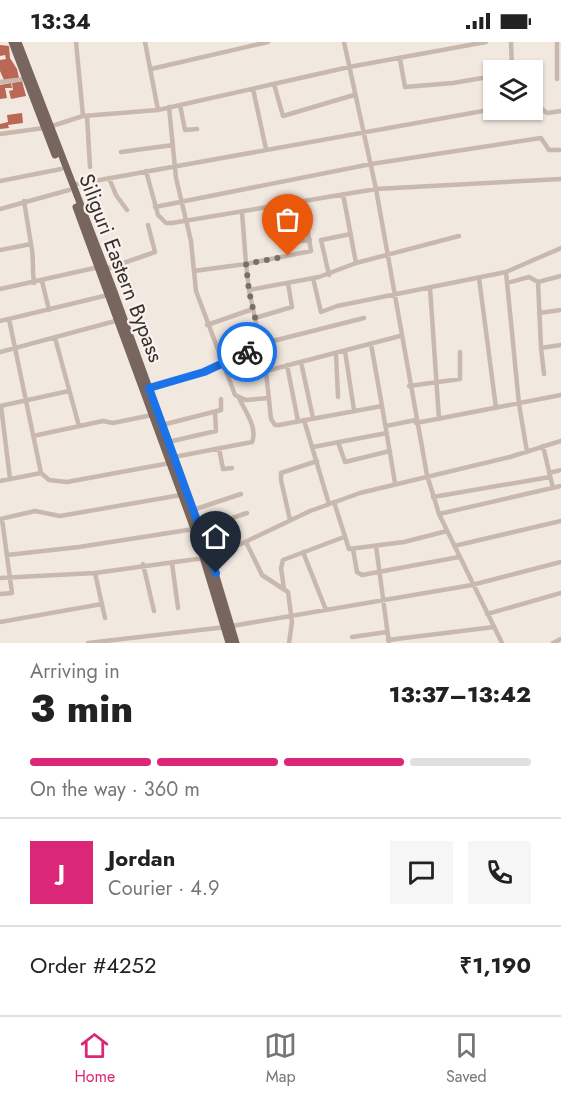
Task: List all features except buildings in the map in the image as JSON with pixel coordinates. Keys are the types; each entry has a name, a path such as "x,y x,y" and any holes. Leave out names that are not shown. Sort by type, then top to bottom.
{"main road":[{"name":"Siliguri Eastern Bypass","path":"12,42 149,388 168,442 181,495 197,529 236,643"},
{"name":"Siliguri Eastern Bypass","path":"18,42 61,169 70,187"},
{"name":"Siliguri Eastern Bypass","path":"102,268 153,415 193,510 197,529"},
{"name":"Siliguri Eastern Bypass","path":"229,626 229,643"}],"street":[{"path":"76,42 90,167"},
{"path":"145,42 158,110"},
{"path":"151,69 268,42"},
{"path":"344,42 376,189 400,336 427,475 439,514 502,643"},
{"path":"0,134 46,127 85,116 158,110 349,67 486,42"},
{"path":"512,42 514,60"},
{"path":"557,42 557,79"},
{"path":"400,59 405,87 483,78"},
{"path":"0,82 25,78"},
{"path":"274,84 283,116 354,95"},
{"path":"253,89 266,149"},
{"path":"180,105 185,130 197,129"},
{"path":"9,319 41,474 49,480 67,482 172,460 219,447 248,444 254,438 253,427 239,398 232,391 196,291 186,220 175,166 169,107"},
{"path":"543,110 547,113 561,111"},
{"path":"0,209 70,187 109,178 483,111"},
{"path":"155,207 371,164 537,138 544,140 549,150 561,150"},
{"path":"121,152 173,145"},
{"path":"0,180 61,169"},
{"path":"146,171 158,215 166,223 376,189 561,179"},
{"path":"109,178 116,195 127,210"},
{"path":"343,194 356,263"},
{"path":"24,201 34,257 32,266 34,283"},
{"path":"194,271 308,253 311,248 303,201"},
{"path":"277,206 283,243 310,240"},
{"path":"242,212 249,291 266,371 272,423 279,425 382,406"},
{"path":"0,289 102,268 155,252 148,225"},
{"path":"329,275 321,240 351,234"},
{"path":"249,291 329,275 356,263 459,236"},
{"path":"0,250 31,244"},
{"path":"313,278 321,312 394,294 506,272 561,248"},
{"path":"506,272 519,404 527,452"},
{"path":"507,283 529,277 538,282 561,276"},
{"path":"479,278 496,408"},
{"path":"42,281 49,310"},
{"path":"538,282 544,374"},
{"path":"255,318 292,306 288,283"},
{"path":"430,288 439,419"},
{"path":"0,321 110,294"},
{"path":"207,325 253,309"},
{"path":"539,313 561,310"},
{"path":"149,388 222,364 261,344 364,318"},
{"path":"0,352 119,320"},
{"path":"266,371 400,336"},
{"path":"55,338 79,426"},
{"path":"371,344 395,483"},
{"path":"541,348 561,345"},
{"path":"345,351 354,410"},
{"path":"409,386 460,380 460,352"},
{"path":"336,354 338,397"},
{"path":"301,362 313,418"},
{"path":"287,365 298,421"},
{"path":"10,479 0,406 69,391"},
{"path":"386,426 439,419 561,395"},
{"path":"239,398 269,398"},
{"path":"162,425 221,410 221,399"},
{"path":"168,442 216,431 215,412"},
{"path":"33,436 79,426 153,415"},
{"path":"304,420 348,548 376,546 447,531"},
{"path":"312,447 387,433"},
{"path":"0,578 95,573 143,564 207,557 332,503 395,483 527,452 561,441"},
{"path":"338,442 345,462 390,451"},
{"path":"543,446 553,488"},
{"path":"219,447 224,469 232,468"},
{"path":"290,520 281,473 317,461"},
{"path":"433,497 561,471"},
{"path":"0,481 41,474"},
{"path":"439,514 561,486"},
{"path":"193,510 241,494"},
{"path":"0,594 12,593 1,519 35,511 60,516 181,495"},
{"path":"7,555 79,547 197,529 247,513"},
{"path":"454,546 561,521"},
{"path":"284,589 281,568 283,560 344,537"},
{"path":"246,542 262,575 284,589 289,595 291,616 289,643"},
{"path":"376,546 389,641 494,627"},
{"path":"353,549 359,574 459,558"},
{"path":"303,552 326,610"},
{"path":"172,562 178,608"},
{"path":"88,643 229,626 384,601 472,585 561,562"},
{"path":"143,564 154,611"},
{"path":"95,573 105,618"},
{"path":"487,614 561,593"},
{"path":"0,622 102,604"},
{"path":"352,637 387,632"},
{"path":"553,643 561,639"}],"way so far":[{"path":"247,352 261,344 249,291 246,264 288,256"}],"route":[{"path":"216,573 149,388 204,372 247,352"}]}
